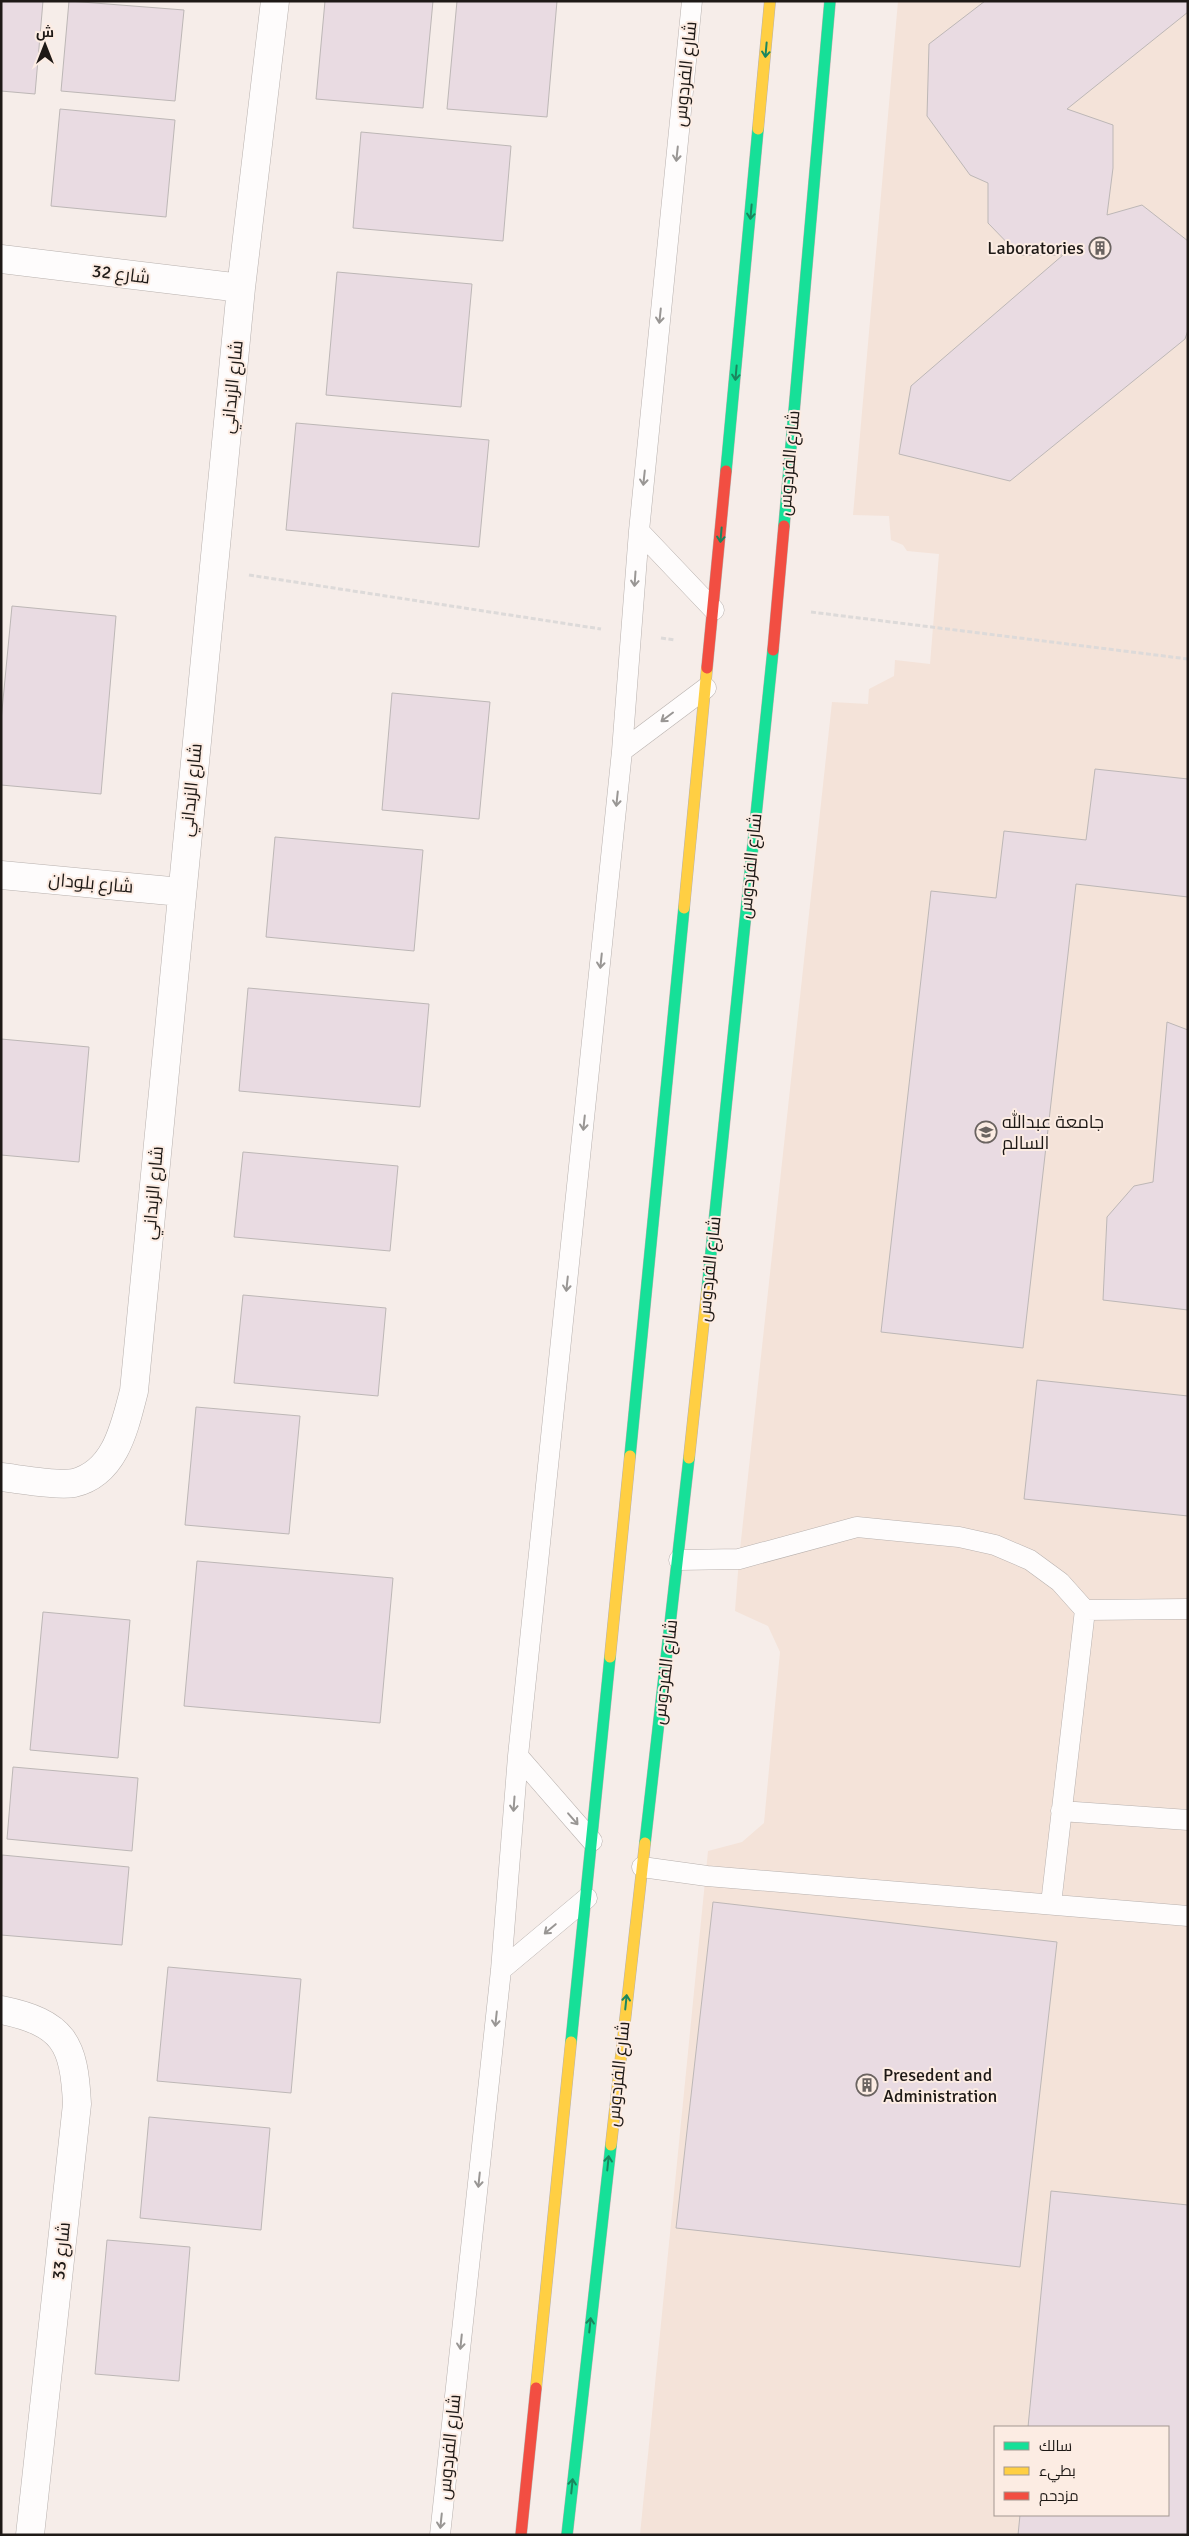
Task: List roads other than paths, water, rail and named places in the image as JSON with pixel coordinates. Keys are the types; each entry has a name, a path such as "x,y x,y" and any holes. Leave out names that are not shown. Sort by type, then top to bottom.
{"street":[{"name":"شارع الزبداني","path":"1,1477 73,1483 97,1470 116,1448 124,1430 137,1368 181,892 242,288 274,1"},
{"path":"521,2535 587,1898 714,610 770,1"},
{"name":"شارع الفردوس","path":"567,2535 642,1867 679,1560 776,608 830,1"},
{"name":"شارع 32","path":"1,259 242,288"},
{"name":"شارع بلودان","path":"1,875 181,892"},
{"name":"شارع 33","path":"1,2010 33,2018 48,2026 62,2038 76,2071 78,2104 30,2535"}],"lane":[{"name":"شارع الفردوس","path":"440,2535 501,1970 518,1756 622,751 639,531 692,1"},
{"path":"639,531 714,610"},
{"path":"622,751 706,688"},
{"path":"679,1560 739,1559 857,1527 958,1537 995,1545 1030,1560 1060,1582 1085,1610 1051,1904"},
{"path":"1085,1610 1188,1609"},
{"path":"518,1756 592,1841"},
{"path":"1062,1811 1188,1820"},
{"path":"642,1867 707,1876 1188,1916"},
{"path":"501,1970 587,1898"}],"place":[{"name":"Laboratories","path":"1100,248"},
{"name":"جامعة عبدالله السالم","path":"986,1132"},
{"name":"Presedent and Administration","path":"867,2085"}]}
